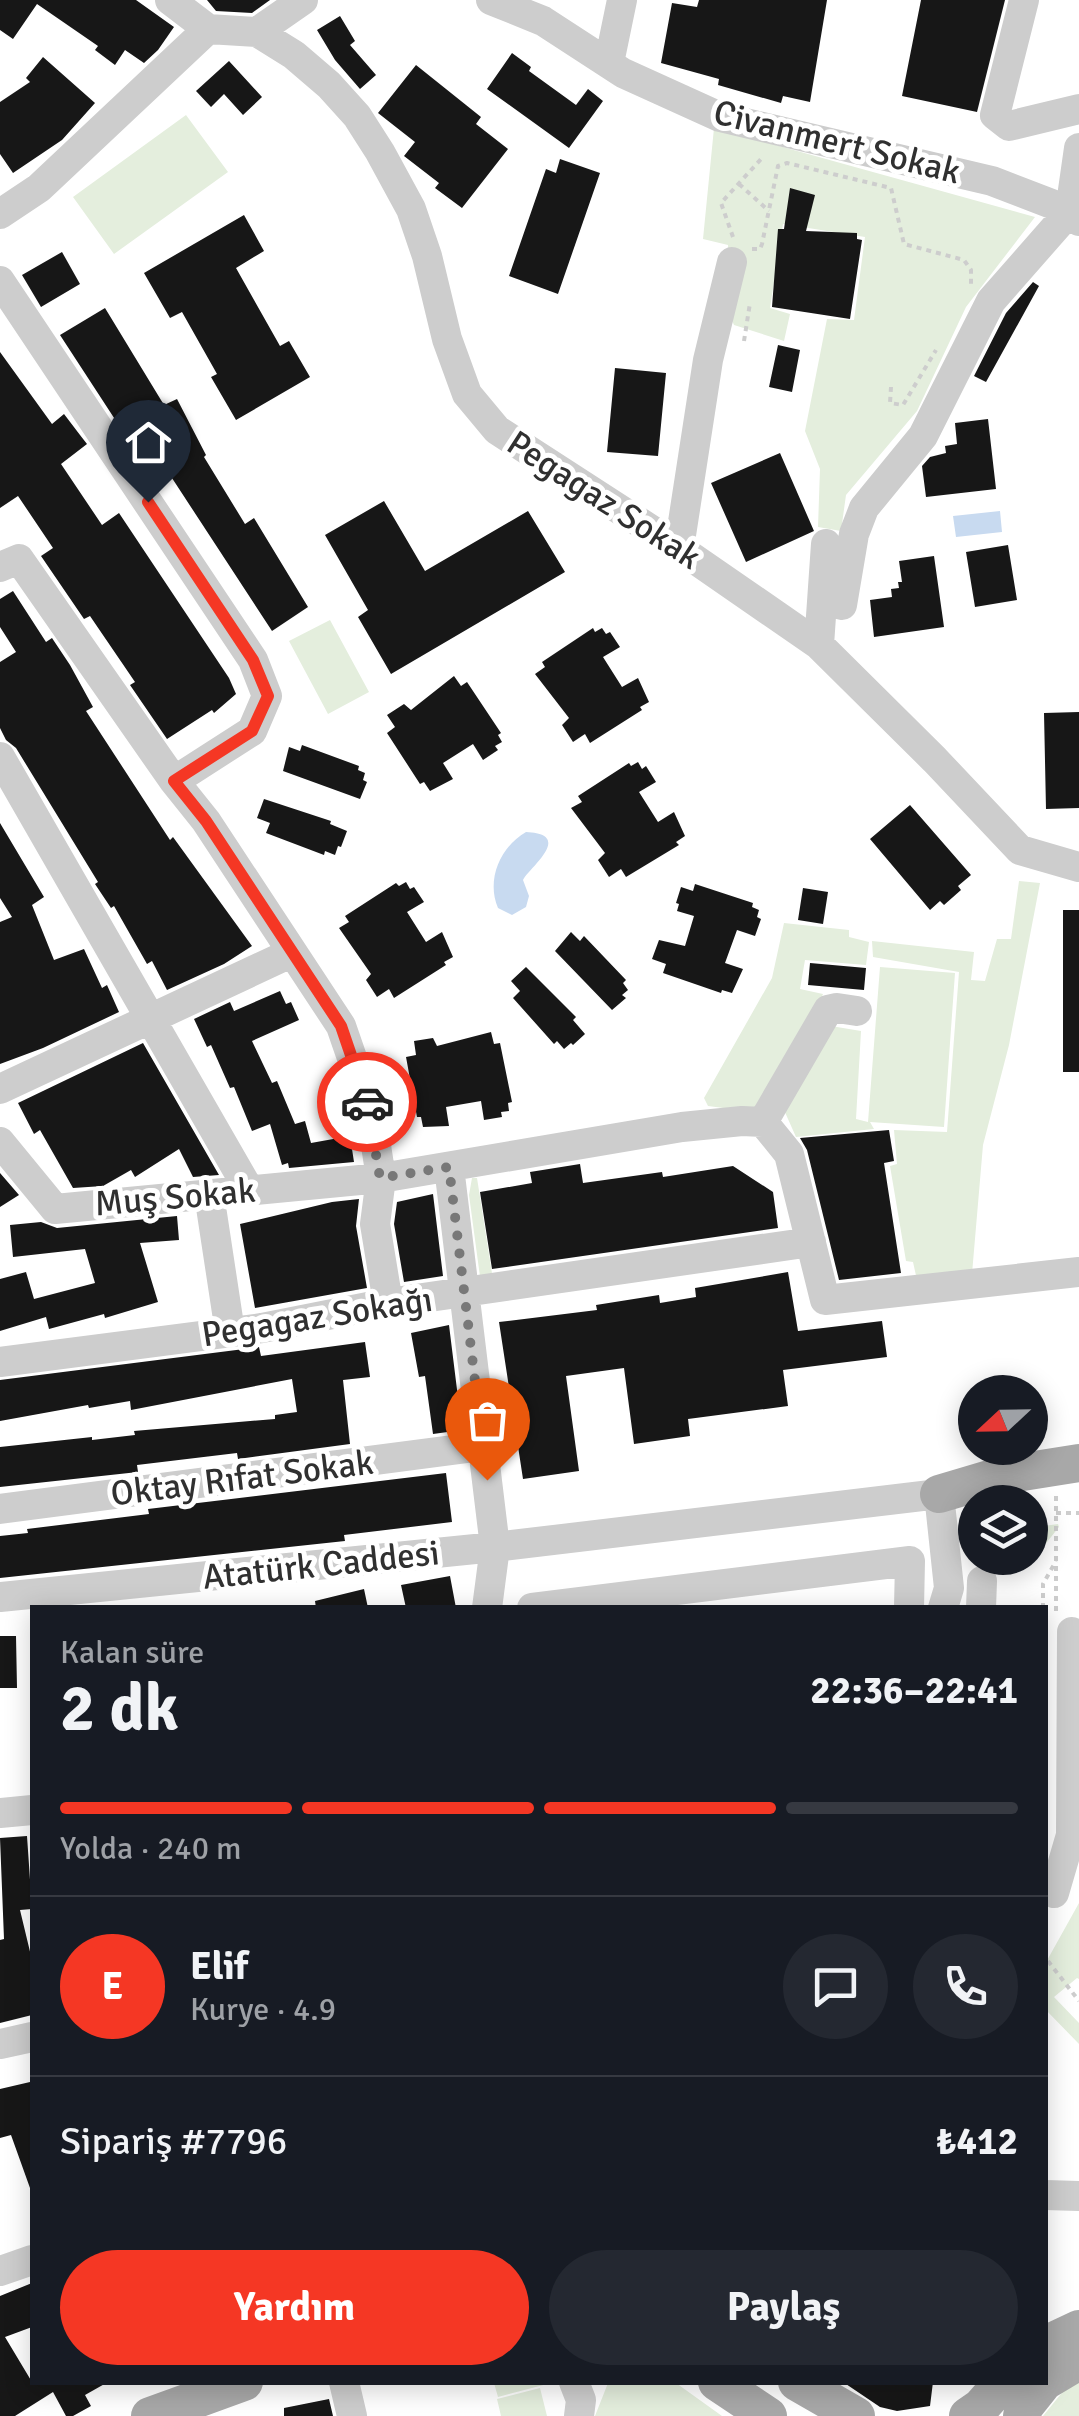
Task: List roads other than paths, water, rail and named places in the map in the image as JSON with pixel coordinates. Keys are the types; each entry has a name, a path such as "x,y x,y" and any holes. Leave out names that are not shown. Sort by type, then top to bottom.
{"main road":[{"path":"939,1506 1003,1475 1070,1493"},
{"path":"1048,2344 1079,2329"},
{"path":"1048,2380 1079,2362"},
{"path":"167,2413 237,2385"},
{"path":"720,2385 756,2416"},
{"path":"721,2385 768,2416"},
{"path":"773,2385 820,2416"},
{"path":"802,2385 856,2416"},
{"path":"968,2416 982,2407 1000,2385"},
{"path":"1022,2416 1043,2385"}],"street":[{"path":"170,0 208,29 257,32 303,0"},
{"name":"Civanmert Sokak","path":"491,0 543,21 623,73 720,117 992,181 1074,216"},
{"path":"609,63 622,0"},
{"path":"1024,0 995,115 1009,126 1079,109"},
{"path":"0,214 39,188 208,29"},
{"name":"Pegagaz Sokak","path":"257,32 294,55 329,85 357,116 380,152 411,209 428,256 447,338 467,394 497,430 819,645 1020,850 1079,867"},
{"path":"842,605 854,534 864,508 923,436 991,301 1074,216 1079,148"},
{"path":"679,548 729,337 738,250"},
{"path":"0,281 253,660 268,696 252,731 174,781"},
{"path":"819,645 826,544"},
{"path":"9,563 206,821 341,1026 371,1113 380,1178 375,1224 388,1302"},
{"path":"0,757 249,1190"},
{"path":"0,1089 292,953"},
{"path":"763,1122 828,1010 858,1010"},
{"path":"380,1178 682,1127 763,1122 789,1154 825,1300 1079,1272"},
{"name":"Muş Sokak","path":"0,1142 54,1209 380,1178"},
{"path":"449,1167 495,1547 488,1605"},
{"path":"209,1194 230,1332"},
{"name":"Pegagaz Sokağı","path":"0,1362 230,1332 388,1302 811,1242"},
{"name":"Oktay Rıfat Sokak","path":"0,1509 483,1446"},
{"path":"939,1506 933,1544 936,1589 943,1604"},
{"name":"Atatürk Caddesi","path":"0,1597 939,1506"},
{"path":"580,1605 675,1599 910,1561 909,1605"},
{"path":"1054,1892 1071,1836 1058,1738 1072,1632"},
{"path":"0,1813 30,1810"},
{"path":"0,2044 30,2036"},
{"path":"1048,2195 1079,2196"},
{"path":"0,2270 30,2261"},
{"path":"345,2385 352,2416"}],"water":[{"path":"1000,511 1002,532 956,537 953,516"},
{"path":"526,832 540,834 548,845 523,880 529,896 526,907 512,915 498,908 495,876 509,846"}]}
